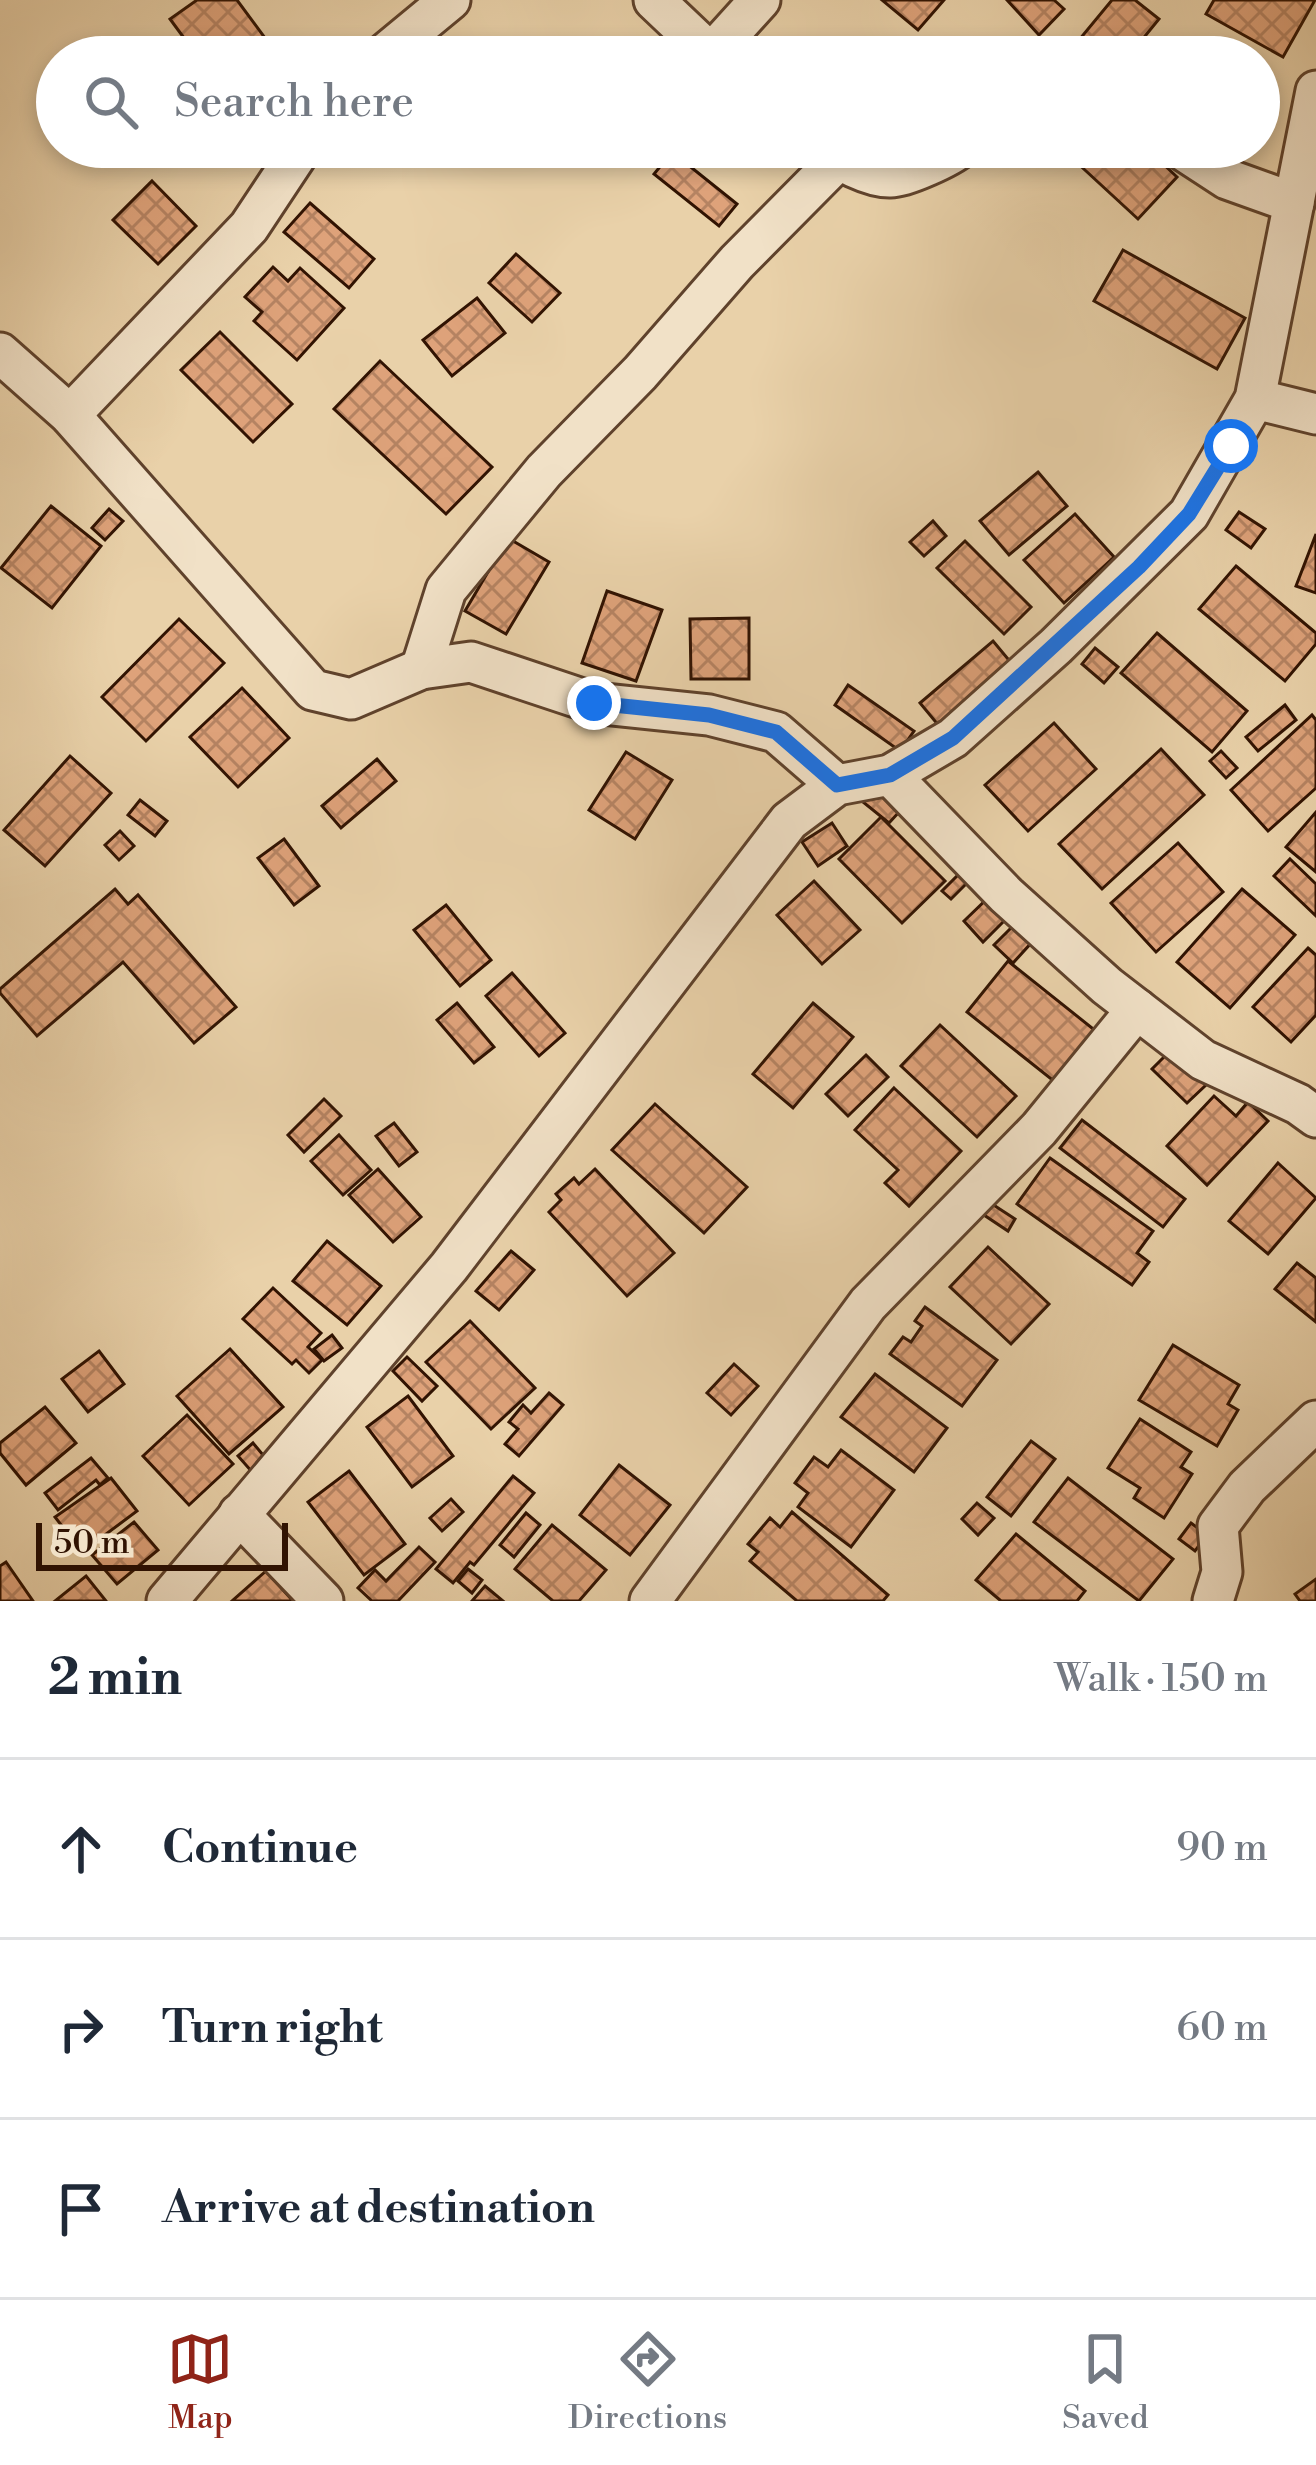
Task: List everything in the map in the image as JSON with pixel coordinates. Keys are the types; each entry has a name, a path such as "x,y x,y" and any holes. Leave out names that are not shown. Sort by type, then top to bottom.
{"street":[{"path":"406,36 450,0"},
{"path":"654,0 692,36"},
{"path":"730,36 760,0"},
{"path":"167,1601 449,1267 790,821 837,785 890,775 953,738 1139,567 1189,514 1255,399 1316,91"},
{"path":"70,415 249,226 288,168"},
{"path":"421,669 446,590 544,471 640,373 817,168"},
{"path":"865,168 890,178 917,168"},
{"path":"1210,168 1227,179 1294,203"},
{"path":"0,353 70,415 313,690 351,699 421,669 471,662 594,703 709,715 776,732 837,785"},
{"path":"1255,399 1316,414"},
{"path":"890,775 1006,895 1137,1010 1203,1060 1310,1103"},
{"path":"650,1601 868,1304 1039,1129 1137,1010"},
{"path":"1213,1601 1222,1573 1218,1526 1247,1487 1316,1420"},
{"path":"239,1514 323,1601"}],"building":[{"path":"197,0 237,0 264,36 183,36 170,19"},
{"path":"882,0 944,0 918,30"},
{"path":"1007,0 1054,0 1064,9 1039,35"},
{"path":"1112,0 1135,0 1159,19 1145,36 1082,36"},
{"path":"1214,0 1315,0 1283,57 1280,36 1245,36 1206,14"},
{"path":"659,168 692,168 737,204 719,226 654,174"},
{"path":"1083,168 1167,168 1177,177 1138,219"},
{"path":"152,181 196,226 158,264 113,220"},
{"path":"310,203 374,259 349,288 284,232"},
{"path":"1123,250 1245,318 1217,369 1094,301"},
{"path":"516,254 560,293 532,322 489,283"},
{"path":"273,267 288,281 300,268 344,308 297,360 254,321 262,312 245,297"},
{"path":"477,298 505,333 452,376 423,340"},
{"path":"220,332 292,404 253,442 181,370"},
{"path":"380,361 492,467 446,514 334,409"},
{"path":"1038,472 1067,506 1009,555 980,521"},
{"path":"51,506 101,546 52,608 1,568"},
{"path":"109,509 123,521 105,540 92,528"},
{"path":"1239,512 1265,529 1251,548 1226,530"},
{"path":"1075,514 1114,557 1064,603 1024,560"},
{"path":"933,521 946,536 924,556 910,542"},
{"path":"1316,534 1316,593 1296,586"},
{"path":"508,538 549,562 506,634 465,611"},
{"path":"965,541 1031,607 1004,634 937,568"},
{"path":"1236,566 1316,633 1316,644 1285,681 1199,609"},
{"path":"607,591 662,610 636,681 582,663"},
{"path":"749,618 749,679 691,679 690,619"},
{"path":"179,619 224,663 146,741 102,697"},
{"path":"1157,633 1247,711 1212,752 1121,673"},
{"path":"993,641 1013,665 939,726 920,703"},
{"path":"1095,648 1118,667 1104,683 1082,664"},
{"path":"848,685 914,731 900,751 835,705"},
{"path":"242,688 289,738 238,787 190,737"},
{"path":"1285,705 1296,720 1258,751 1246,737"},
{"path":"1312,715 1316,720 1316,788 1268,831 1231,790"},
{"path":"1054,723 1096,769 1028,831 985,785"},
{"path":"1161,749 1204,795 1102,889 1059,844"},
{"path":"1221,751 1237,768 1226,778 1210,761"},
{"path":"626,752 672,780 635,839 589,810"},
{"path":"70,756 111,793 45,866 4,830"},
{"path":"377,759 396,781 341,828 322,806"},
{"path":"873,789 900,811 889,823 863,802"},
{"path":"140,800 167,821 155,836 128,815"},
{"path":"1316,812 1316,872 1286,847"},
{"path":"881,817 945,881 902,923 839,859"},
{"path":"832,823 847,846 818,866 802,842"},
{"path":"120,831 134,846 119,860 105,845"},
{"path":"284,839 319,886 294,905 258,858"},
{"path":"1178,843 1223,892 1156,952 1111,903"},
{"path":"1290,859 1316,884 1316,916 1274,876"},
{"path":"963,870 971,879 951,899 942,891"},
{"path":"814,881 860,930 822,964 777,915"},
{"path":"115,889 128,904 138,895 236,1007 194,1043 123,962 37,1036 0,993"},
{"path":"1242,889 1295,935 1230,1008 1177,962"},
{"path":"989,897 1008,917 983,942 964,921"},
{"path":"446,905 491,960 460,986 414,930"},
{"path":"1015,924 1033,941 1013,963 994,945"},
{"path":"1308,948 1316,955 1316,1015 1291,1042 1253,1007"},
{"path":"1008,961 1102,1036 1060,1086 967,1012"},
{"path":"512,973 565,1033 539,1056 486,996"},
{"path":"457,1003 494,1047 474,1063 437,1020"},
{"path":"813,1003 853,1037 793,1108 753,1074"},
{"path":"940,1025 1016,1096 977,1137 901,1066"},
{"path":"1171,1050 1206,1085 1187,1103 1152,1069"},
{"path":"866,1055 888,1077 848,1116 826,1094"},
{"path":"894,1088 961,1151 909,1206 885,1183 898,1170 855,1130"},
{"path":"1214,1096 1236,1116 1248,1102 1268,1121 1207,1185 1167,1146"},
{"path":"324,1099 341,1116 304,1152 288,1135"},
{"path":"655,1104 747,1187 704,1233 612,1150"},
{"path":"1082,1120 1185,1199 1163,1227 1060,1148"},
{"path":"394,1123 417,1152 399,1166 376,1136"},
{"path":"339,1135 371,1170 343,1195 311,1161"},
{"path":"1050,1158 1153,1231 1137,1253 1149,1262 1132,1285 1017,1204"},
{"path":"1278,1163 1316,1198 1268,1254 1229,1221"},
{"path":"378,1169 421,1217 393,1242 349,1195"},
{"path":"595,1169 674,1253 627,1296 549,1212 561,1200 556,1194 574,1178 579,1184"},
{"path":"989,1202 1015,1219 1008,1231 981,1213"},
{"path":"327,1241 381,1286 347,1325 293,1281"},
{"path":"988,1247 1049,1304 1011,1344 950,1287"},
{"path":"511,1251 534,1270 499,1310 476,1291"},
{"path":"1297,1263 1316,1278 1316,1322 1275,1289"},
{"path":"273,1288 321,1333 308,1347 322,1360 309,1373 296,1360 292,1364 243,1319"},
{"path":"925,1307 997,1360 962,1406 890,1354 903,1337 911,1342 922,1326 915,1321"},
{"path":"470,1321 535,1388 491,1429 426,1362"},
{"path":"332,1335 342,1348 324,1361 314,1349"},
{"path":"1173,1345 1239,1385 1228,1404 1238,1410 1217,1446 1139,1400"},
{"path":"230,1349 283,1407 229,1454 177,1396"},
{"path":"99,1351 124,1384 88,1412 62,1379"},
{"path":"407,1357 437,1386 422,1401 393,1371"},
{"path":"734,1364 758,1386 731,1415 707,1393"},
{"path":"875,1374 947,1428 914,1472 841,1417"},
{"path":"549,1393 563,1405 519,1456 505,1444 518,1429 509,1422 523,1405 531,1413"},
{"path":"408,1396 453,1456 412,1487 367,1427"},
{"path":"45,1407 76,1443 26,1485 0,1453 0,1443"},
{"path":"187,1415 233,1464 189,1505 143,1456"},
{"path":"1140,1419 1191,1452 1181,1467 1192,1474 1164,1518 1134,1498 1140,1488 1108,1468"},
{"path":"1031,1441 1055,1459 1011,1516 987,1497"},
{"path":"253,1443 268,1461 253,1473 238,1456"},
{"path":"841,1450 894,1490 851,1547 798,1507 808,1493 795,1483 814,1457 828,1467"},
{"path":"91,1458 108,1478 100,1485 96,1480 58,1510 45,1493"},
{"path":"619,1465 670,1505 630,1555 580,1515"},
{"path":"349,1471 405,1544 364,1575 308,1502"},
{"path":"513,1476 534,1493 453,1583 436,1569"},
{"path":"111,1478 137,1511 82,1552 55,1517"},
{"path":"1068,1478 1173,1559 1139,1601 1034,1522"},
{"path":"451,1499 463,1512 442,1531 430,1518"},
{"path":"977,1503 994,1518 978,1535 962,1519"},
{"path":"792,1512 888,1595 883,1601 797,1601 750,1561 758,1552 748,1544 770,1518 780,1527"},
{"path":"526,1513 540,1525 514,1557 500,1545"},
{"path":"134,1522 158,1550 117,1584 92,1555"},
{"path":"1191,1523 1207,1535 1195,1551 1179,1539"},
{"path":"552,1525 606,1570 579,1601 553,1601 515,1569"},
{"path":"1016,1534 1085,1591 1077,1601 1001,1601 976,1580"},
{"path":"419,1547 435,1562 398,1601 372,1601 358,1588 375,1570 386,1581"},
{"path":"6,1562 33,1601 0,1601 0,1566"},
{"path":"468,1569 482,1580 472,1593 458,1581"},
{"path":"266,1571 293,1601 232,1601"},
{"path":"86,1576 106,1601 55,1601"},
{"path":"1316,1579 1316,1601 1300,1601 1295,1594"},
{"path":"485,1586 503,1601 472,1601"}],"route":[{"path":"594,703 709,715 776,732 837,785 890,775 953,738 1139,567 1189,514 1231,446"}]}
